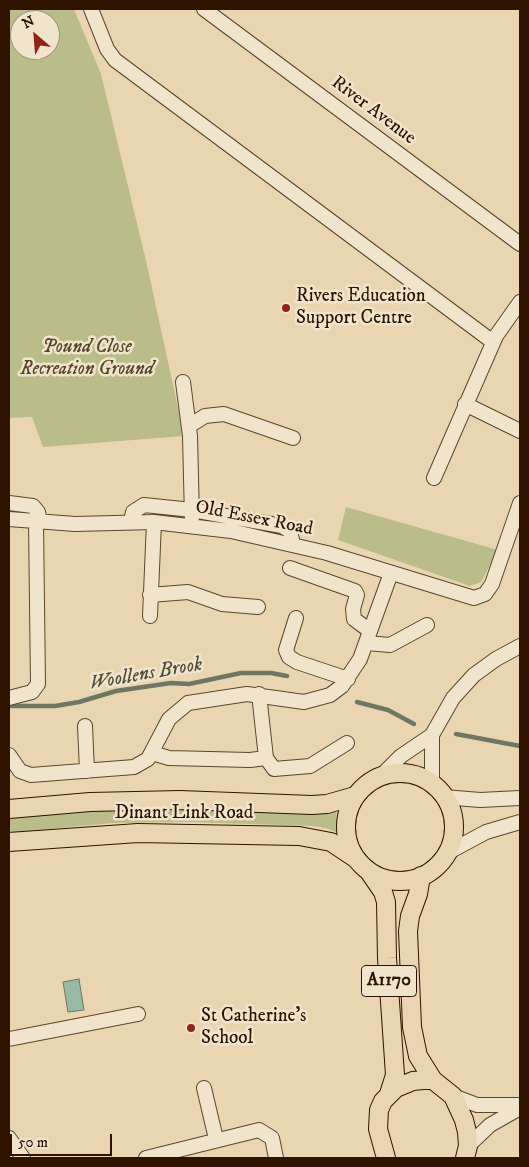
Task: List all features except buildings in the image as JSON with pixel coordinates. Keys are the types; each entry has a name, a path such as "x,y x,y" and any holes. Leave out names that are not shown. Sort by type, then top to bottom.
{"main road":[{"path":"395,773 409,774 432,784 444,797 451,810 453,826 447,853 437,866 422,876 405,881 382,878 369,872 355,858 348,842 346,831 347,816 355,796 380,777 395,773"},
{"name":"Dinant Link Road","path":"9,809 90,802 180,800 312,805 327,804 355,796"},
{"name":"Dinant Link Road","path":"9,842 138,833 299,836 331,842 355,858"},
{"name":"A1170","path":"369,872 383,892 386,902 387,958 395,1075 389,1094"},
{"name":"A1170","path":"422,876 410,916 408,931 412,1027 418,1056 434,1080"},
{"path":"383,1155 378,1129 379,1110 389,1094 396,1088 413,1081 434,1080 452,1096 464,1120 466,1152"}],"street":[{"path":"91,9 107,49 115,60 493,342"},
{"name":"River Avenue","path":"204,9 520,244"},
{"path":"434,478 493,342 520,302"},
{"path":"183,382 189,426 192,526"},
{"path":"465,404 520,431"},
{"path":"189,426 210,414 224,414 293,438"},
{"name":"Old Essex Road","path":"9,519 75,524 131,521 154,522 231,531 293,544 468,598 485,594 492,584 520,502"},
{"path":"9,503 33,506 38,512 38,684 32,692 9,698"},
{"path":"131,521 133,512 144,505 192,510 282,526 290,531 293,544"},
{"path":"150,616 154,522"},
{"path":"290,568 354,591 357,595 353,609 354,619 368,637 390,644 427,625"},
{"path":"12,760 20,771 31,775 134,767 142,764 152,753 164,727 182,706 200,701 259,694 313,701 336,691 348,679 368,637 391,573"},
{"path":"150,596 188,592 222,604 258,607"},
{"path":"296,618 286,650 289,657 297,662 348,679"},
{"path":"380,777 401,756 432,735 453,698 474,674 520,646"},
{"path":"259,694 266,758 274,769 305,768 347,743"},
{"path":"85,726 88,771"},
{"path":"432,735 432,784"},
{"path":"152,753 170,758 250,760 266,758"},
{"path":"444,797 464,797 480,800 520,798"},
{"path":"447,853 486,832 520,822"},
{"path":"9,1039 138,1014"},
{"path":"204,1088 216,1139"},
{"path":"452,1096 477,1105 520,1106"},
{"path":"466,1152 490,1126 520,1106"},
{"path":"146,1158 258,1130 272,1138 276,1158"},
{"path":"9,1138 23,1158"}],"green space":[{"name":"Pound Close Recreation Ground","path":"9,9 74,9 101,74 147,265 184,436 43,447 32,417 9,418"},
{"path":"346,507 498,550 481,582 470,586 338,540"},
{"path":"225,808 328,813 336,811 338,833 326,828 312,826 186,822 112,823 9,833 9,817 86,811"}],"shaded area":[{"path":"79,979 84,1010 68,1012 63,982"}],"waterway":[{"name":"Woollens Brook","path":"9,706 55,706 79,702 116,691 171,683 189,684 241,673 271,673 287,676"},
{"name":"Woollens Brook","path":"357,702 388,710 414,724"},
{"name":"Woollens Brook","path":"456,734 520,746"}],"place":[{"name":"Rivers Education Support Centre","path":"286,308"},
{"name":"St Catherine's School","path":"191,1028"}]}
